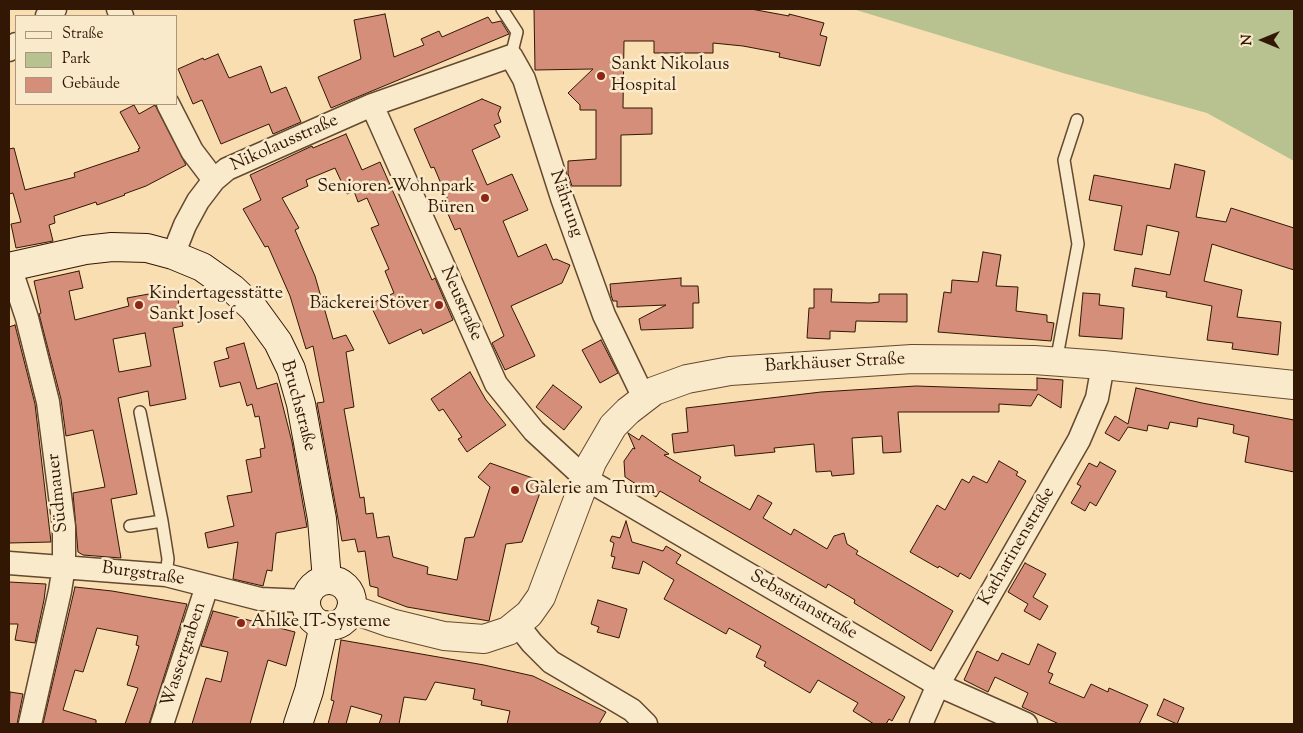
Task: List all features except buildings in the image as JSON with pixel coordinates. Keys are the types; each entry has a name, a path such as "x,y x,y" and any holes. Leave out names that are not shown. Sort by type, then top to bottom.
{"street":[{"name":"Nikolausstraße","path":"173,255 185,225 214,180 238,163 372,105 511,56"},
{"name":"Nährung","path":"511,56 524,79 562,198 604,315 644,398"},
{"path":"169,105 192,151 214,180"},
{"name":"Neustraße","path":"372,105 496,384 534,431 586,479"},
{"path":"9,266 85,250 112,247 147,248 173,255"},
{"name":"Bruchstraße","path":"173,255 202,267 233,289 254,309 278,342 291,369 301,404 322,519 327,580"},
{"name":"Südmauer","path":"9,266 40,366 48,402 64,527 64,566 30,724"},
{"name":"Barkhäuser Straße","path":"518,624 529,614 541,597 601,444 613,426 644,398 670,384 730,370 912,359 1103,364 1294,385"},
{"name":"Katharinenstraße","path":"921,724 938,685 1079,440 1097,398 1103,364"},
{"name":"Sebastianstraße","path":"586,479 938,685 1026,724"},
{"name":"Burgstraße","path":"9,562 166,575 260,599 306,601"},
{"path":"327,580 339,582 348,590 351,608 344,620 331,626 324,625 309,614 306,601 310,589 320,581 327,580"},
{"name":"Wassergraben","path":"162,724 207,586"},
{"path":"351,608 418,631 467,639 497,635 518,624 532,643 551,662 632,710 646,724"},
{"path":"298,724 309,691 324,625"}],"lane":[{"path":"502,9 509,16 517,32 511,56"},
{"path":"1056,362 1078,244 1064,160 1077,120"},
{"path":"140,412 162,521 168,559 166,575"},
{"path":"130,526 162,521"}],"green space":[{"path":"853,9 1294,9 1294,161 1207,113 1063,73"}],"place":[{"name":"Sankt Nikolaus Hospital","path":"601,76"},
{"name":"Senioren-Wohnpark Büren","path":"485,198"},
{"name":"Kindertagesstätte Sankt Josef","path":"139,305"},
{"name":"Bäckerei Stöver","path":"439,305"},
{"name":"Galerie am Turm","path":"515,490"},
{"name":"Ahlke IT-Systeme","path":"241,623"}]}
